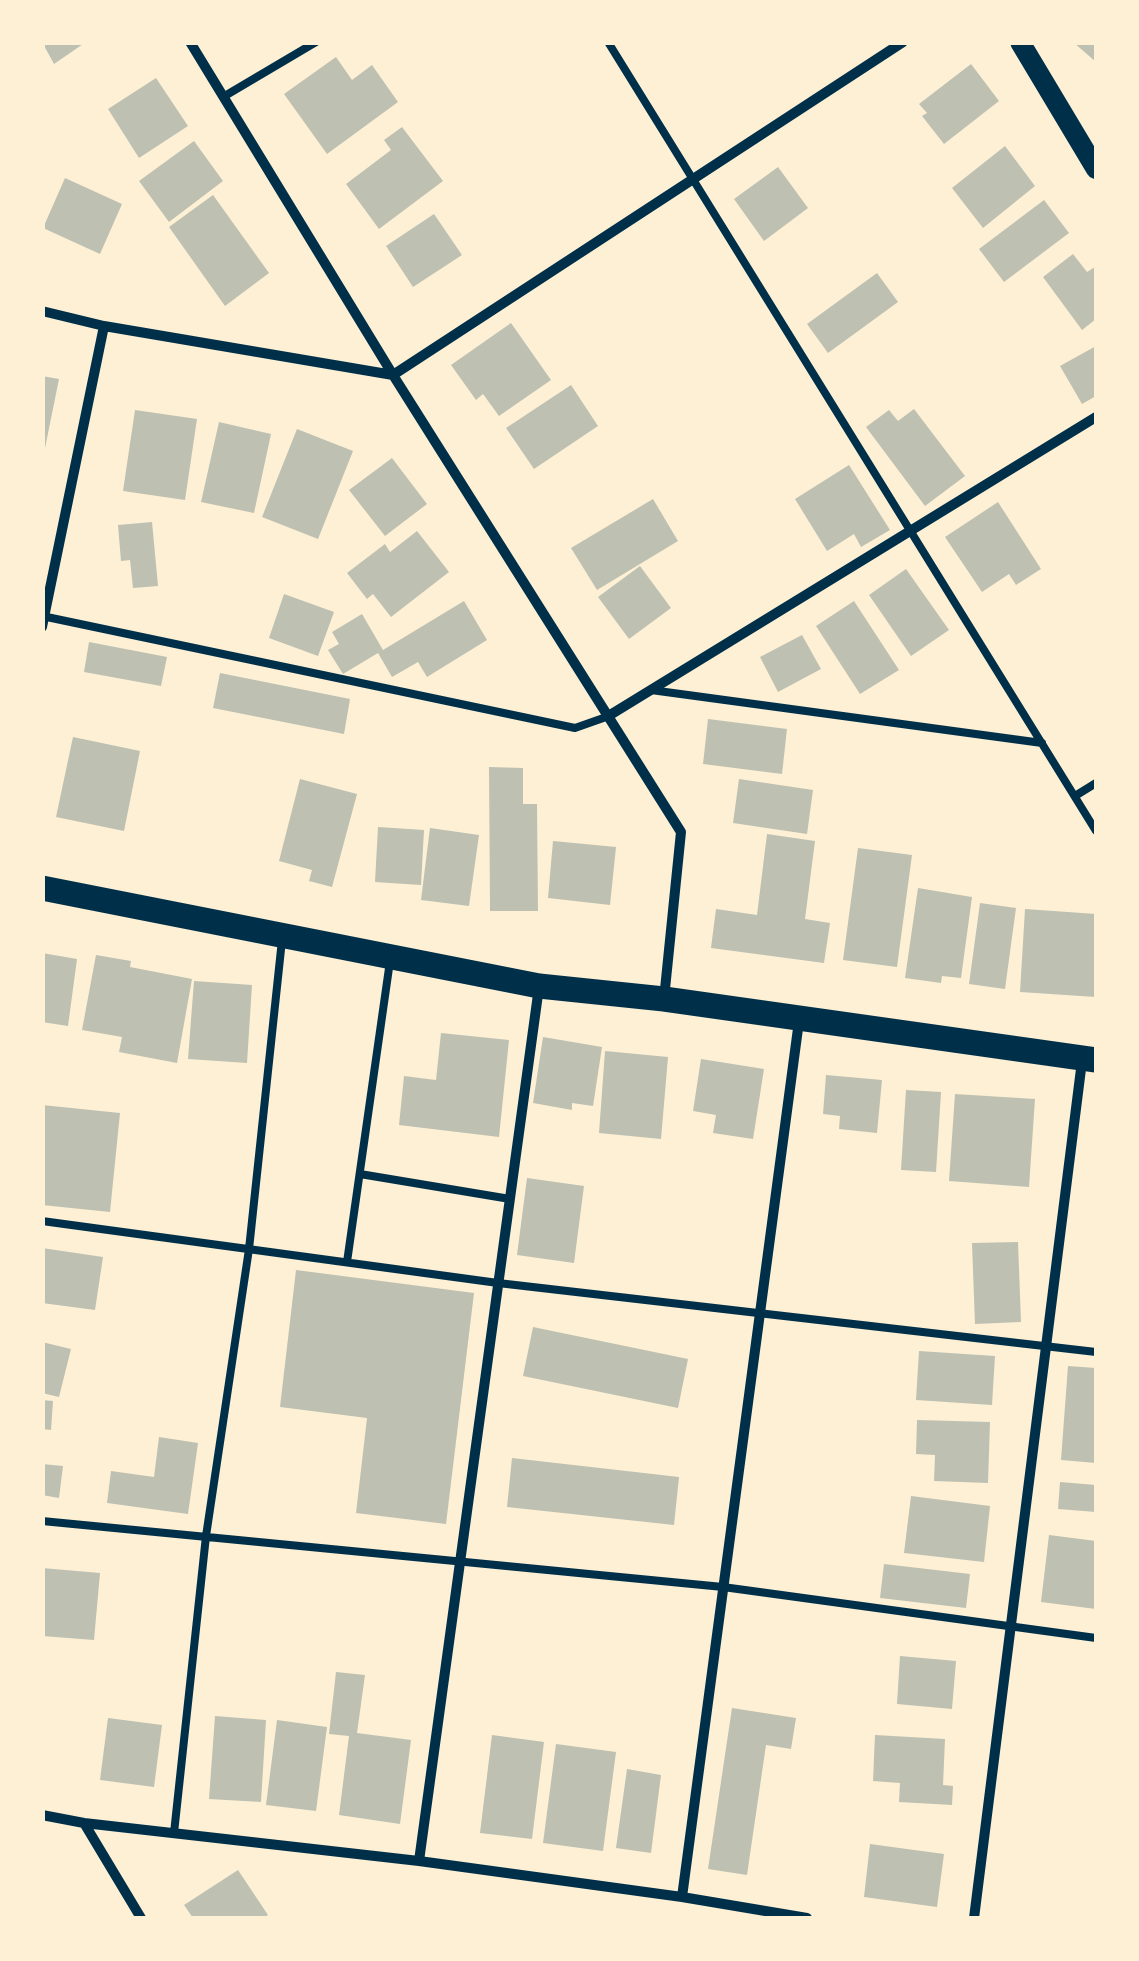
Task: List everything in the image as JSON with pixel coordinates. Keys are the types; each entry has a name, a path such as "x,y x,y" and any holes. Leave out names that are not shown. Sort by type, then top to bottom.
{"main road":[{"path":"1020,42 1096,169"},
{"path":"42,888 539,986 664,998 1089,1059"}],"street":[{"path":"190,42 393,375 681,832 664,998"},
{"path":"42,311 104,326 393,375 903,42"},
{"path":"43,619 104,326"},
{"path":"610,716 1096,418"},
{"path":"419,1860 539,986"},
{"path":"682,1897 800,1020"},
{"path":"974,1918 1046,1346 1089,1059"},
{"path":"42,1815 419,1860 807,1918"},
{"path":"84,1823 141,1918"},
{"path":"757,1918 769,1911"}],"lane":[{"path":"223,98 316,42"},
{"path":"608,42 1096,831"},
{"path":"43,619 575,728 610,716"},
{"path":"651,690 1042,743"},
{"path":"1075,796 1096,782"},
{"path":"174,1833 206,1536 248,1248 282,935"},
{"path":"347,1262 390,957"},
{"path":"360,1174 510,1199"},
{"path":"42,1221 498,1283 1096,1352"},
{"path":"42,1521 723,1587 1096,1638"}],"building":[{"path":"42,42 86,42 54,64"},
{"path":"1073,42 1096,42 1096,62"},
{"path":"336,57 352,80 372,65 398,102 327,154 284,94"},
{"path":"971,64 999,101 944,144 922,116 927,113 919,104"},
{"path":"156,78 188,126 139,158 108,109"},
{"path":"402,127 443,181 379,229 346,184 391,150 384,140"},
{"path":"194,141 223,181 169,222 139,181"},
{"path":"1005,146 1035,186 983,228 952,188"},
{"path":"778,167 808,208 764,241 734,199"},
{"path":"65,178 122,204 100,254 43,228"},
{"path":"213,195 269,273 225,306 169,227"},
{"path":"1044,200 1069,233 1004,282 979,249"},
{"path":"434,214 462,255 413,287 386,246"},
{"path":"1073,254 1087,272 1096,269 1096,319 1082,330 1043,277"},
{"path":"877,273 898,302 828,353 807,324"},
{"path":"511,323 551,380 499,416 483,394 476,400 451,365"},
{"path":"1096,346 1096,396 1082,404 1060,366"},
{"path":"42,376 59,379 44,453 42,453"},
{"path":"571,385 598,426 534,469 506,428"},
{"path":"914,409 965,476 925,506 866,427 889,410 898,421"},
{"path":"135,410 197,419 185,500 123,491"},
{"path":"219,422 271,434 254,513 201,502"},
{"path":"297,429 353,451 318,539 262,517"},
{"path":"392,458 427,504 385,536 349,490"},
{"path":"849,465 890,530 861,547 854,534 827,551 795,499"},
{"path":"653,499 678,541 597,590 571,548"},
{"path":"998,502 1041,569 1016,585 1009,574 982,592 945,537"},
{"path":"152,522 158,586 133,588 130,560 121,561 118,525"},
{"path":"417,531 449,572 391,617 373,594 367,599 347,573 385,544 390,552"},
{"path":"640,566 671,608 629,639 598,597"},
{"path":"906,569 949,630 911,656 869,595"},
{"path":"284,594 334,612 318,656 269,638"},
{"path":"464,601 487,640 427,677 418,662 392,677 378,653 343,674 328,650 339,644 332,632 362,614 383,650"},
{"path":"854,601 899,670 860,694 816,626"},
{"path":"802,635 821,669 778,692 760,657"},
{"path":"89,642 167,657 161,686 84,672"},
{"path":"220,673 350,699 344,734 213,708"},
{"path":"708,719 787,729 782,774 703,764"},
{"path":"73,737 140,751 124,831 56,817"},
{"path":"489,767 523,768 523,804 537,804 538,911 490,911"},
{"path":"300,779 357,794 332,887 309,881 312,870 279,861"},
{"path":"739,779 813,790 807,834 733,823"},
{"path":"378,827 424,830 421,885 375,882"},
{"path":"430,828 479,835 469,906 421,900"},
{"path":"767,834 815,841 805,919 830,923 824,963 711,948 716,909 757,915"},
{"path":"553,841 616,847 610,905 548,898"},
{"path":"858,848 912,855 897,967 843,960"},
{"path":"918,888 972,897 961,978 942,976 941,983 905,978"},
{"path":"980,903 1016,908 1005,989 969,984"},
{"path":"1025,909 1096,914 1096,997 1020,992"},
{"path":"42,953 77,959 68,1026 42,1022"},
{"path":"96,955 131,961 130,967 192,979 177,1063 119,1052 122,1037 82,1030"},
{"path":"194,981 252,985 247,1063 188,1059"},
{"path":"441,1033 509,1040 499,1137 399,1125 404,1076 436,1080"},
{"path":"543,1037 602,1047 593,1106 572,1103 572,1110 533,1103"},
{"path":"605,1051 668,1057 661,1139 599,1133"},
{"path":"701,1059 764,1069 753,1139 713,1133 716,1115 693,1111"},
{"path":"826,1075 882,1080 877,1133 839,1129 840,1116 823,1114"},
{"path":"906,1090 941,1092 936,1172 901,1170"},
{"path":"955,1094 1035,1099 1029,1187 949,1181"},
{"path":"42,1105 120,1113 110,1212 42,1205"},
{"path":"527,1178 584,1186 574,1263 517,1255"},
{"path":"1018,1242 1021,1322 975,1324 972,1243"},
{"path":"42,1248 103,1257 95,1310 42,1303"},
{"path":"296,1270 474,1293 446,1524 356,1513 367,1418 280,1407"},
{"path":"533,1327 688,1359 678,1408 523,1376"},
{"path":"42,1342 71,1349 59,1397 42,1393"},
{"path":"919,1351 995,1356 992,1405 916,1400"},
{"path":"1068,1366 1096,1368 1096,1463 1061,1460"},
{"path":"42,1400 53,1401 51,1430 42,1429"},
{"path":"917,1420 990,1422 988,1483 934,1481 935,1455 916,1454"},
{"path":"159,1437 198,1443 188,1514 107,1503 111,1471 154,1477"},
{"path":"512,1458 679,1477 674,1525 507,1507"},
{"path":"42,1464 63,1466 59,1498 42,1495"},
{"path":"1060,1482 1096,1485 1096,1512 1058,1509"},
{"path":"911,1496 990,1506 984,1562 904,1553"},
{"path":"1049,1535 1096,1541 1096,1609 1041,1602"},
{"path":"884,1564 970,1574 966,1608 880,1598"},
{"path":"42,1568 100,1573 94,1640 42,1636"},
{"path":"900,1656 956,1661 952,1709 897,1704"},
{"path":"336,1672 365,1675 357,1733 411,1740 400,1824 339,1815 349,1736 329,1734"},
{"path":"732,1708 796,1718 791,1749 766,1745 747,1875 708,1869"},
{"path":"215,1716 266,1720 261,1802 209,1799"},
{"path":"108,1718 162,1725 154,1787 100,1780"},
{"path":"277,1720 327,1727 316,1811 266,1805"},
{"path":"492,1735 544,1742 532,1839 480,1833"},
{"path":"875,1735 945,1739 943,1785 953,1786 952,1805 899,1802 900,1783 873,1781"},
{"path":"556,1744 616,1752 603,1851 543,1843"},
{"path":"627,1769 661,1775 651,1853 616,1848"},
{"path":"870,1844 944,1854 937,1907 864,1897"},
{"path":"238,1870 268,1915 193,1918 184,1905"}]}
